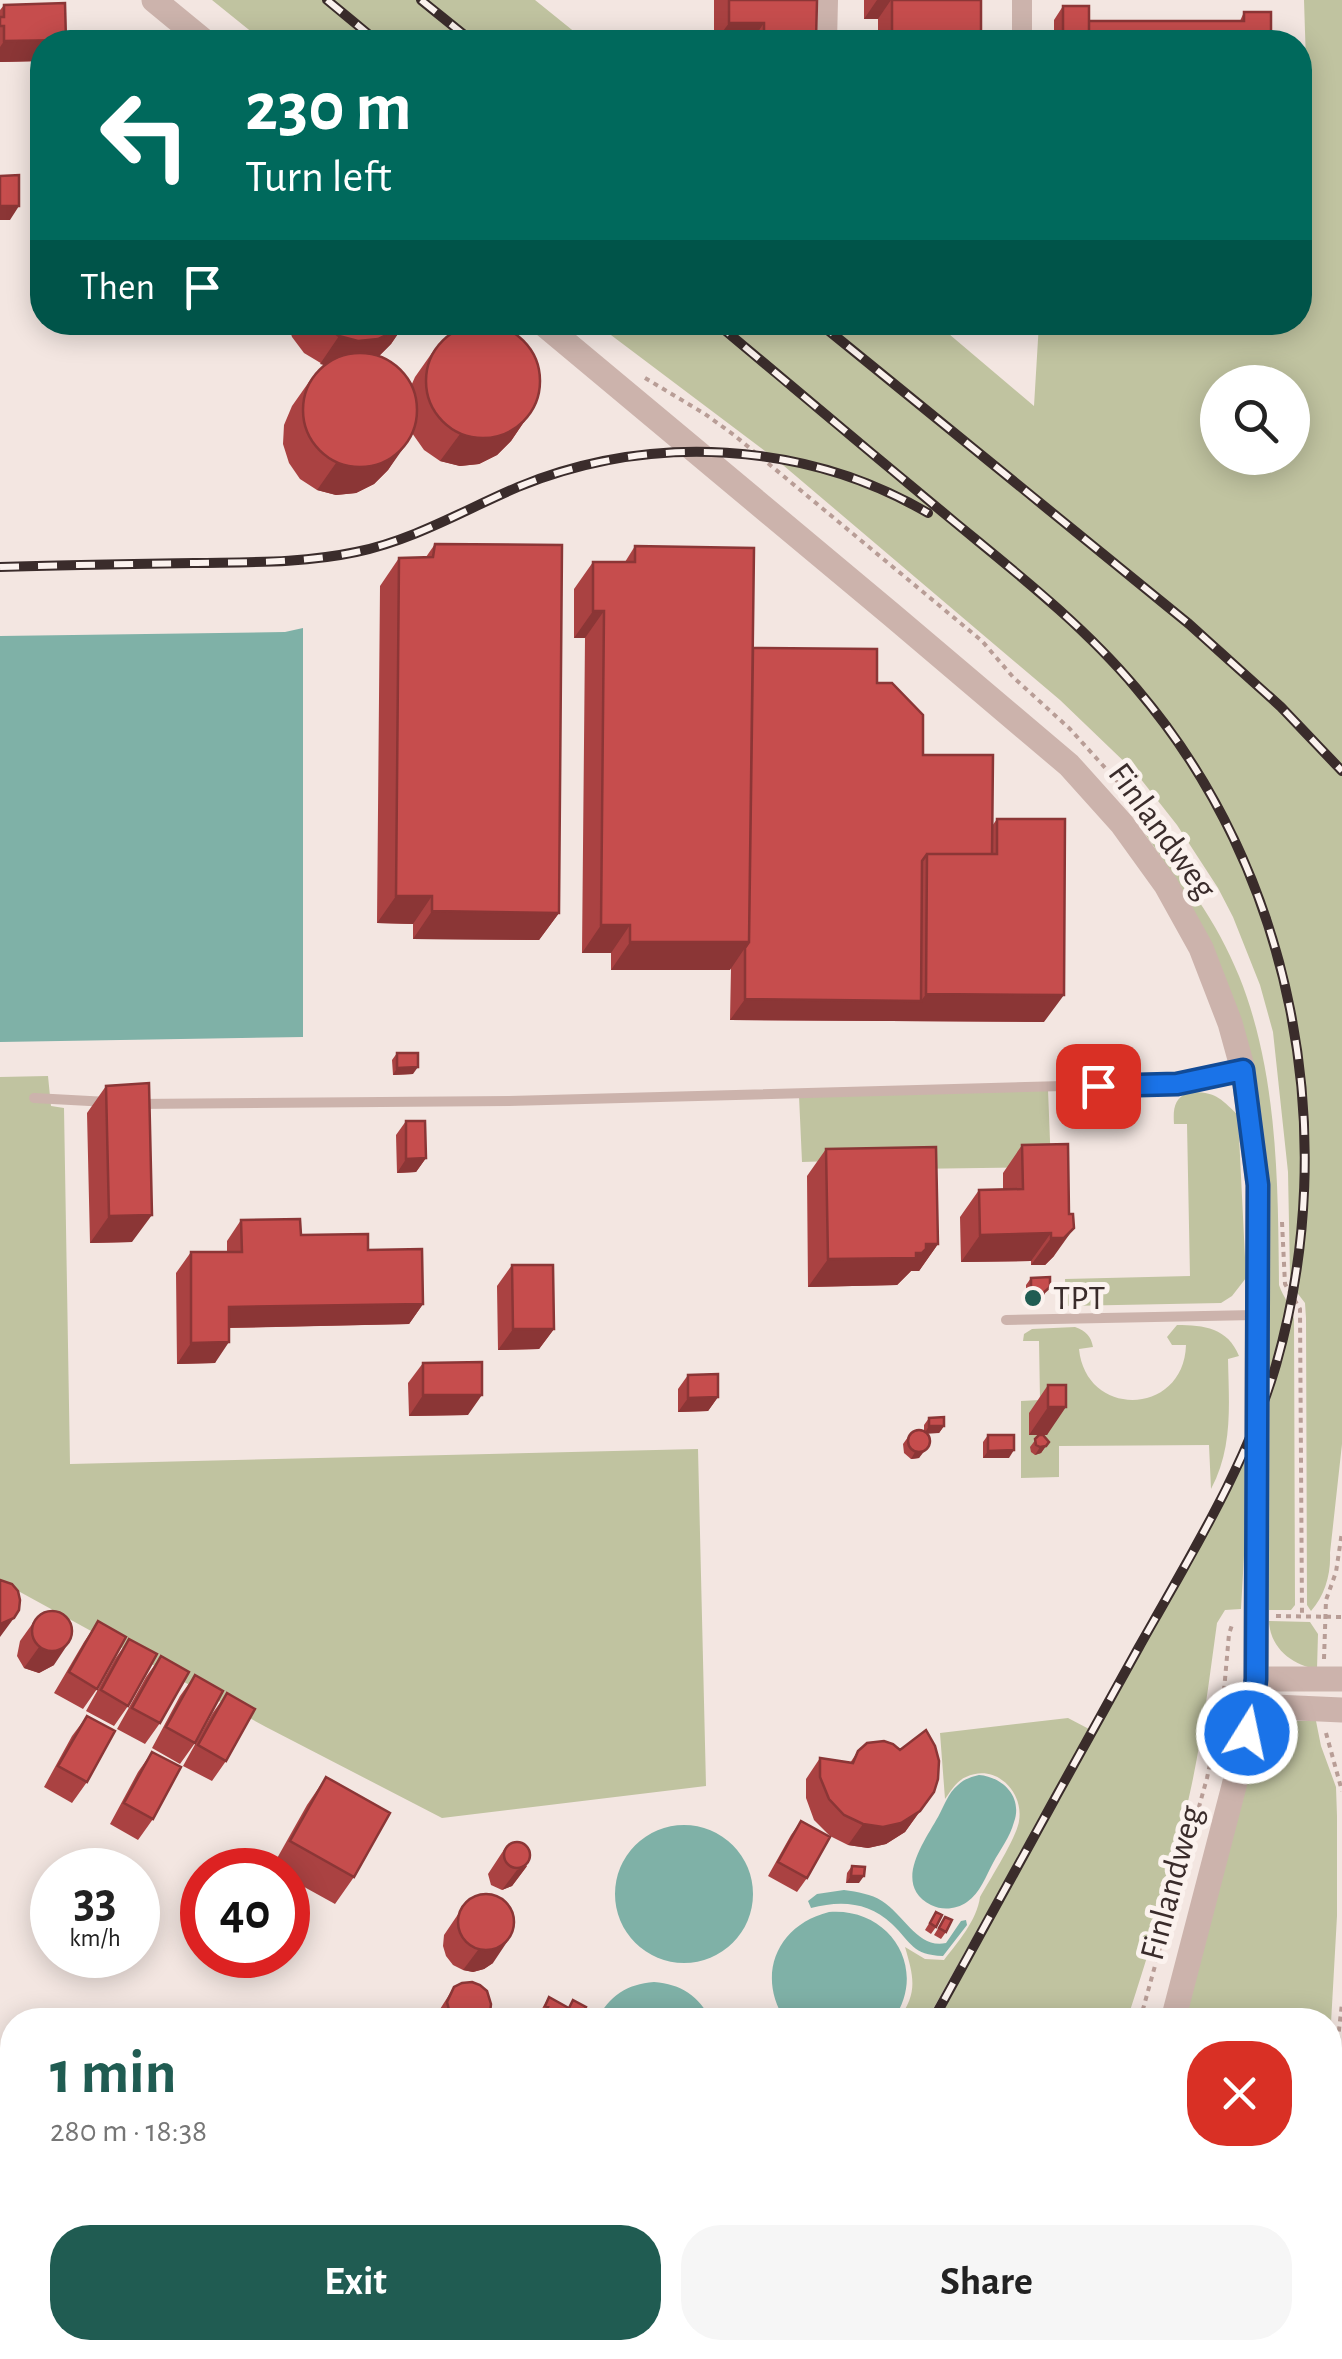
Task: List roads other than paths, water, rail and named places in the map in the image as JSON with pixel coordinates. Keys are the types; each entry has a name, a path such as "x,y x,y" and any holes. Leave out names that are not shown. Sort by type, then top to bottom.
{"street":[{"path":"154,0 191,30"},
{"path":"827,30 828,0"},
{"path":"1022,0 1022,30"},
{"name":"Finlandweg","path":"558,335 1069,766 1122,824 1166,885 1201,948 1230,1023 1243,1070 1258,1185 1256,1679 1253,1706 1176,2008"},
{"path":"1256,1679 1342,1679"},
{"path":"1253,1706 1342,1710"}],"lane":[{"path":"34,1098 144,1104 508,1101 1177,1084 1243,1070"},
{"path":"1006,1320 1257,1315"}],"water":[{"path":"303,628 303,1037 0,1042 0,636 285,632"},
{"path":"979,1775 996,1780 1009,1790 1016,1804 1012,1828 972,1898 954,1908 936,1907 920,1897 914,1886 915,1863 952,1792 963,1781"},
{"path":"684,1825 710,1831 733,1845 747,1868 753,1894 747,1920 733,1943 710,1957 684,1963 658,1957 635,1943 621,1920 615,1894 621,1868 635,1845 658,1831"},
{"path":"844,1890 882,1901 912,1930 936,1944 946,1943 961,1921 966,1920 967,1925 943,1956 925,1953 874,1911 844,1904 811,1908 808,1901 817,1894"},
{"path":"829,1912 851,1913 886,1931 905,1962 907,1981 899,2008 779,2008 772,1986 777,1954 796,1928"},
{"path":"635,1985 673,1985 704,2008 604,2008"}],"railway":[{"path":"327,0 363,30"},
{"path":"421,0 458,30"},
{"path":"731,335 1095,643 1136,688 1190,760 1234,839 1267,922 1290,1009 1302,1098 1304,1188 1295,1277 1276,1365 1250,1438 1197,1544 940,2008"},
{"path":"834,335 1189,624 1281,707 1342,771"},
{"path":"0,567 257,562 336,556 398,540 518,487 568,470 620,458 673,453 779,459 831,471 928,513"}],"place":[{"name":"TPT","path":"1033,1298"}]}
